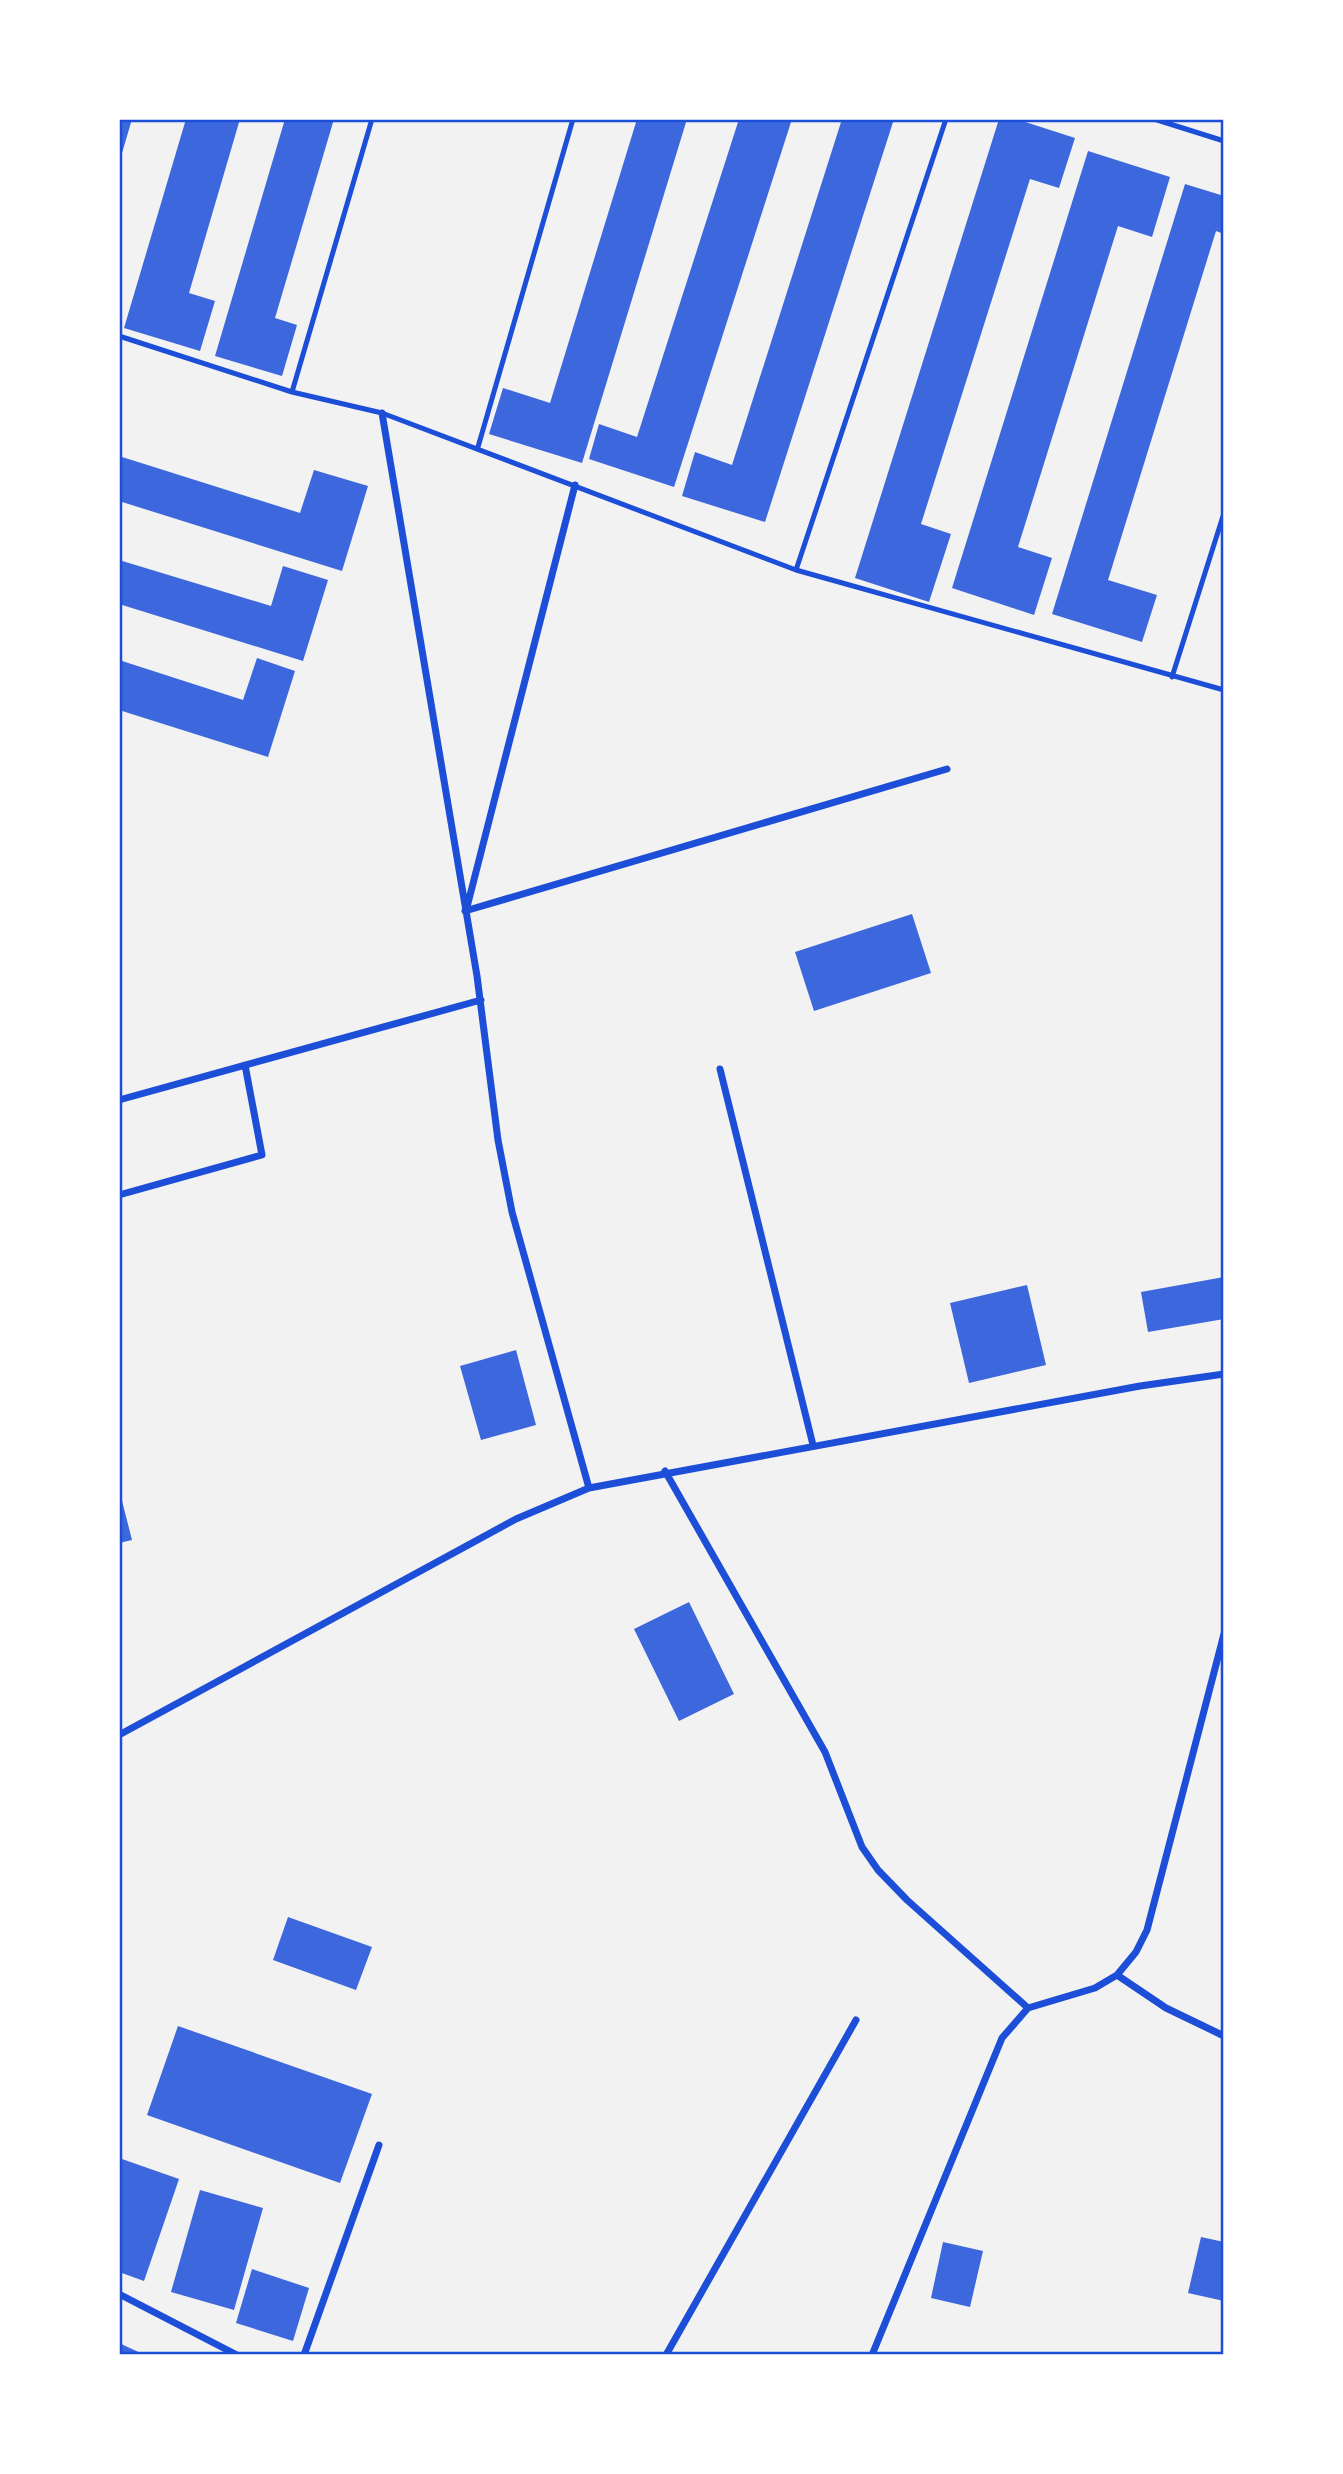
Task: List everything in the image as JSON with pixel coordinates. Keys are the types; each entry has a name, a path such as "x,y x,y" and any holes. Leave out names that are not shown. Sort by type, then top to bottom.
{"street":[{"path":"383,412 481,1000 498,1140 512,1212 589,1488"},
{"path":"466,911 575,485"},
{"path":"466,911 947,769"},
{"path":"119,1100 481,1000"},
{"path":"119,1195 262,1155 245,1065"},
{"path":"720,1069 813,1445"},
{"path":"119,1735 516,1519 589,1488 665,1471 1140,1385 1224,1374"},
{"path":"665,1471 825,1752 862,1847 877,1870 1028,2008"},
{"path":"872,2355 1002,2038 1028,2008 1095,1988 1116,1975 1136,1952 1147,1930 1224,1634"},
{"path":"1116,1975 1166,2008 1224,2036"},
{"path":"666,2355 856,2020"},
{"path":"304,2355 379,2145"},
{"path":"119,2294 237,2355"}],"lane":[{"path":"292,392 372,119"},
{"path":"478,447 573,119"},
{"path":"796,570 946,119"},
{"path":"1154,119 1224,141"},
{"path":"119,336 292,392 383,412 796,570 1224,690"},
{"path":"1172,677 1224,513"}],"building":[{"path":"119,119 132,119 120,160 119,160"},
{"path":"186,119 240,119 189,293 215,301 200,351 124,328"},
{"path":"285,119 334,119 275,318 297,325 282,376 215,356"},
{"path":"637,119 687,119 582,463 489,434 503,388 550,403"},
{"path":"739,119 792,119 674,487 589,459 599,424 637,437"},
{"path":"842,119 894,119 765,522 682,496 695,452 732,465"},
{"path":"999,119 1016,119 1075,138 1059,188 1030,179 921,524 951,534 929,602 855,578"},
{"path":"1088,151 1170,177 1152,237 1118,226 1018,547 1052,558 1034,615 952,588"},
{"path":"1185,184 1224,196 1224,234 1216,231 1108,580 1157,595 1142,642 1052,614"},
{"path":"119,456 300,513 314,470 368,486 342,571 119,501"},
{"path":"119,560 271,606 283,566 328,580 303,661 119,604"},
{"path":"257,658 295,671 268,757 119,710 119,660 243,700"},
{"path":"912,914 931,973 814,1011 795,952"},
{"path":"1224,1277 1224,1319 1148,1332 1141,1292"},
{"path":"1027,1285 1046,1365 969,1383 950,1303"},
{"path":"516,1350 536,1425 481,1440 460,1366"},
{"path":"119,1489 132,1540 119,1543"},
{"path":"689,1602 734,1694 679,1721 634,1629"},
{"path":"288,1917 372,1947 356,1990 273,1960"},
{"path":"178,2026 372,2094 340,2183 147,2115"},
{"path":"122,2159 179,2179 144,2281 119,2272 119,2168"},
{"path":"200,2190 263,2208 234,2310 171,2292"},
{"path":"1201,2237 1224,2242 1224,2301 1188,2293"},
{"path":"943,2242 983,2251 970,2307 931,2298"},
{"path":"252,2269 309,2288 293,2341 236,2323"},
{"path":"119,2343 145,2355 119,2355"}]}
